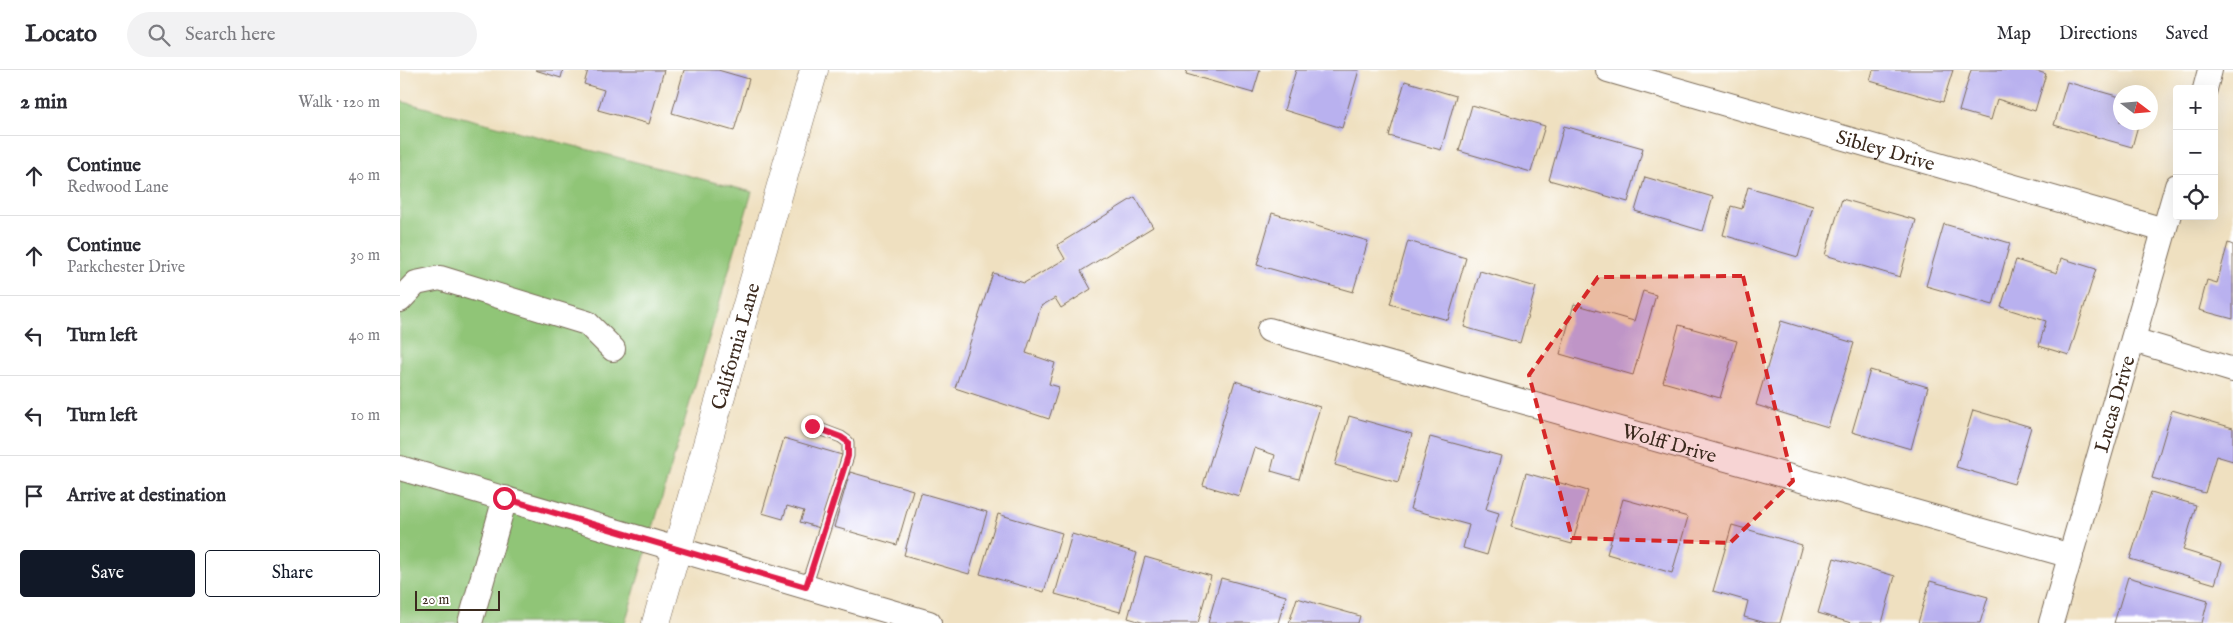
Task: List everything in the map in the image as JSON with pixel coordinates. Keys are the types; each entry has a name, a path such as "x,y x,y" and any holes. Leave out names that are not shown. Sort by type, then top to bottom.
{"street":[{"name":"California Lane","path":"656,623 814,70"},
{"name":"Sibley Drive","path":"1608,70 2164,230"},
{"path":"2206,85 2210,70"},
{"name":"Lucas Drive","path":"2051,623 2173,200"},
{"path":"400,300 416,283 440,278 587,323 612,349"},
{"name":"Wolff Drive","path":"1269,330 2071,556"},
{"path":"2133,340 2233,370"},
{"path":"400,468 929,623"},
{"path":"470,623 504,498"}],"lane":[{"path":"806,587 848,456 848,442 841,437 812,426"}],"highlighted area":[{"path":"1743,276 1793,481 1730,543 1572,538 1529,375 1598,277"}],"green space":[{"path":"400,101 752,192 625,623 400,623"}],"building":[{"path":"535,70 563,70 561,78"},
{"path":"588,70 664,70 649,124 598,110 604,90 584,84"},
{"path":"684,70 718,70 749,79 734,131 672,113"},
{"path":"1187,70 1260,70 1253,93 1186,74"},
{"path":"1296,70 1359,70 1342,128 1284,110"},
{"path":"1873,70 1953,70 1943,102 1870,81"},
{"path":"1971,70 2033,70 2046,74 2035,111 1997,99 1991,120 1959,111"},
{"path":"1405,81 1456,96 1441,150 1389,136"},
{"path":"2067,82 2113,95 2113,130 2137,130 2132,147 2054,125"},
{"path":"1472,105 1545,126 1531,172 1459,151"},
{"path":"1564,126 1643,148 1628,202 1549,180"},
{"path":"1645,177 1713,197 1703,231 1635,211"},
{"path":"1748,187 1813,206 1798,257 1723,235 1731,206 1742,209"},
{"path":"1135,197 1153,227 1081,271 1091,289 1061,308 1055,298 1041,306 1026,353 1055,363 1049,384 1059,387 1049,419 955,388 993,273 1024,283 1065,259 1057,245"},
{"path":"1842,199 1916,220 1900,277 1825,255"},
{"path":"1272,213 1368,241 1353,292 1257,265"},
{"path":"1944,224 2010,243 1993,305 1926,286"},
{"path":"1408,241 1466,258 1448,320 1390,304"},
{"path":"2228,243 2233,245 2233,319 2199,310 2207,280 2217,283"},
{"path":"2061,258 2096,269 2069,355 2039,346 2046,321 2001,307 2016,260 2057,273"},
{"path":"1480,271 1536,287 1520,343 1464,327"},
{"path":"1643,291 1656,295 1633,375 1560,354 1574,304 1634,321"},
{"path":"1781,321 1854,343 1828,427 1756,405"},
{"path":"1679,325 1737,341 1720,398 1663,382"},
{"path":"1870,370 1928,387 1911,449 1852,432"},
{"path":"1235,381 1320,407 1299,479 1271,471 1275,455 1254,448 1239,496 1203,485"},
{"path":"1973,410 2031,427 2014,484 1956,467"},
{"path":"2172,410 2233,428 2233,461 2216,456 2205,493 2152,478"},
{"path":"1349,416 1412,434 1398,483 1335,465"},
{"path":"1430,437 1501,456 1486,509 1499,513 1487,555 1463,548 1469,525 1410,509"},
{"path":"784,438 842,455 820,528 800,522 804,511 787,506 783,519 762,513"},
{"path":"850,472 913,490 897,545 834,527"},
{"path":"1526,473 1588,491 1572,544 1511,527"},
{"path":"2151,492 2196,505 2183,550 2222,562 2215,584 2130,559"},
{"path":"921,493 987,512 969,574 904,555"},
{"path":"1623,499 1688,517 1672,573 1607,554"},
{"path":"998,514 1062,533 1044,592 980,574"},
{"path":"1732,525 1802,545 1780,623 1766,623 1744,617 1748,601 1713,591"},
{"path":"1072,534 1137,553 1120,612 1055,594"},
{"path":"1145,557 1211,576 1198,623 1145,623 1128,618"},
{"path":"1834,558 1895,576 1882,623 1851,623 1818,613"},
{"path":"2128,577 2208,600 2202,623 2114,623"},
{"path":"1221,578 1286,596 1278,623 1208,623"},
{"path":"1930,581 1988,597 1980,623 1918,623"},
{"path":"1297,598 1360,616 1358,623 1289,623"}],"route":[{"path":"504,498 806,587 848,456 848,442 841,437 812,426"}]}
